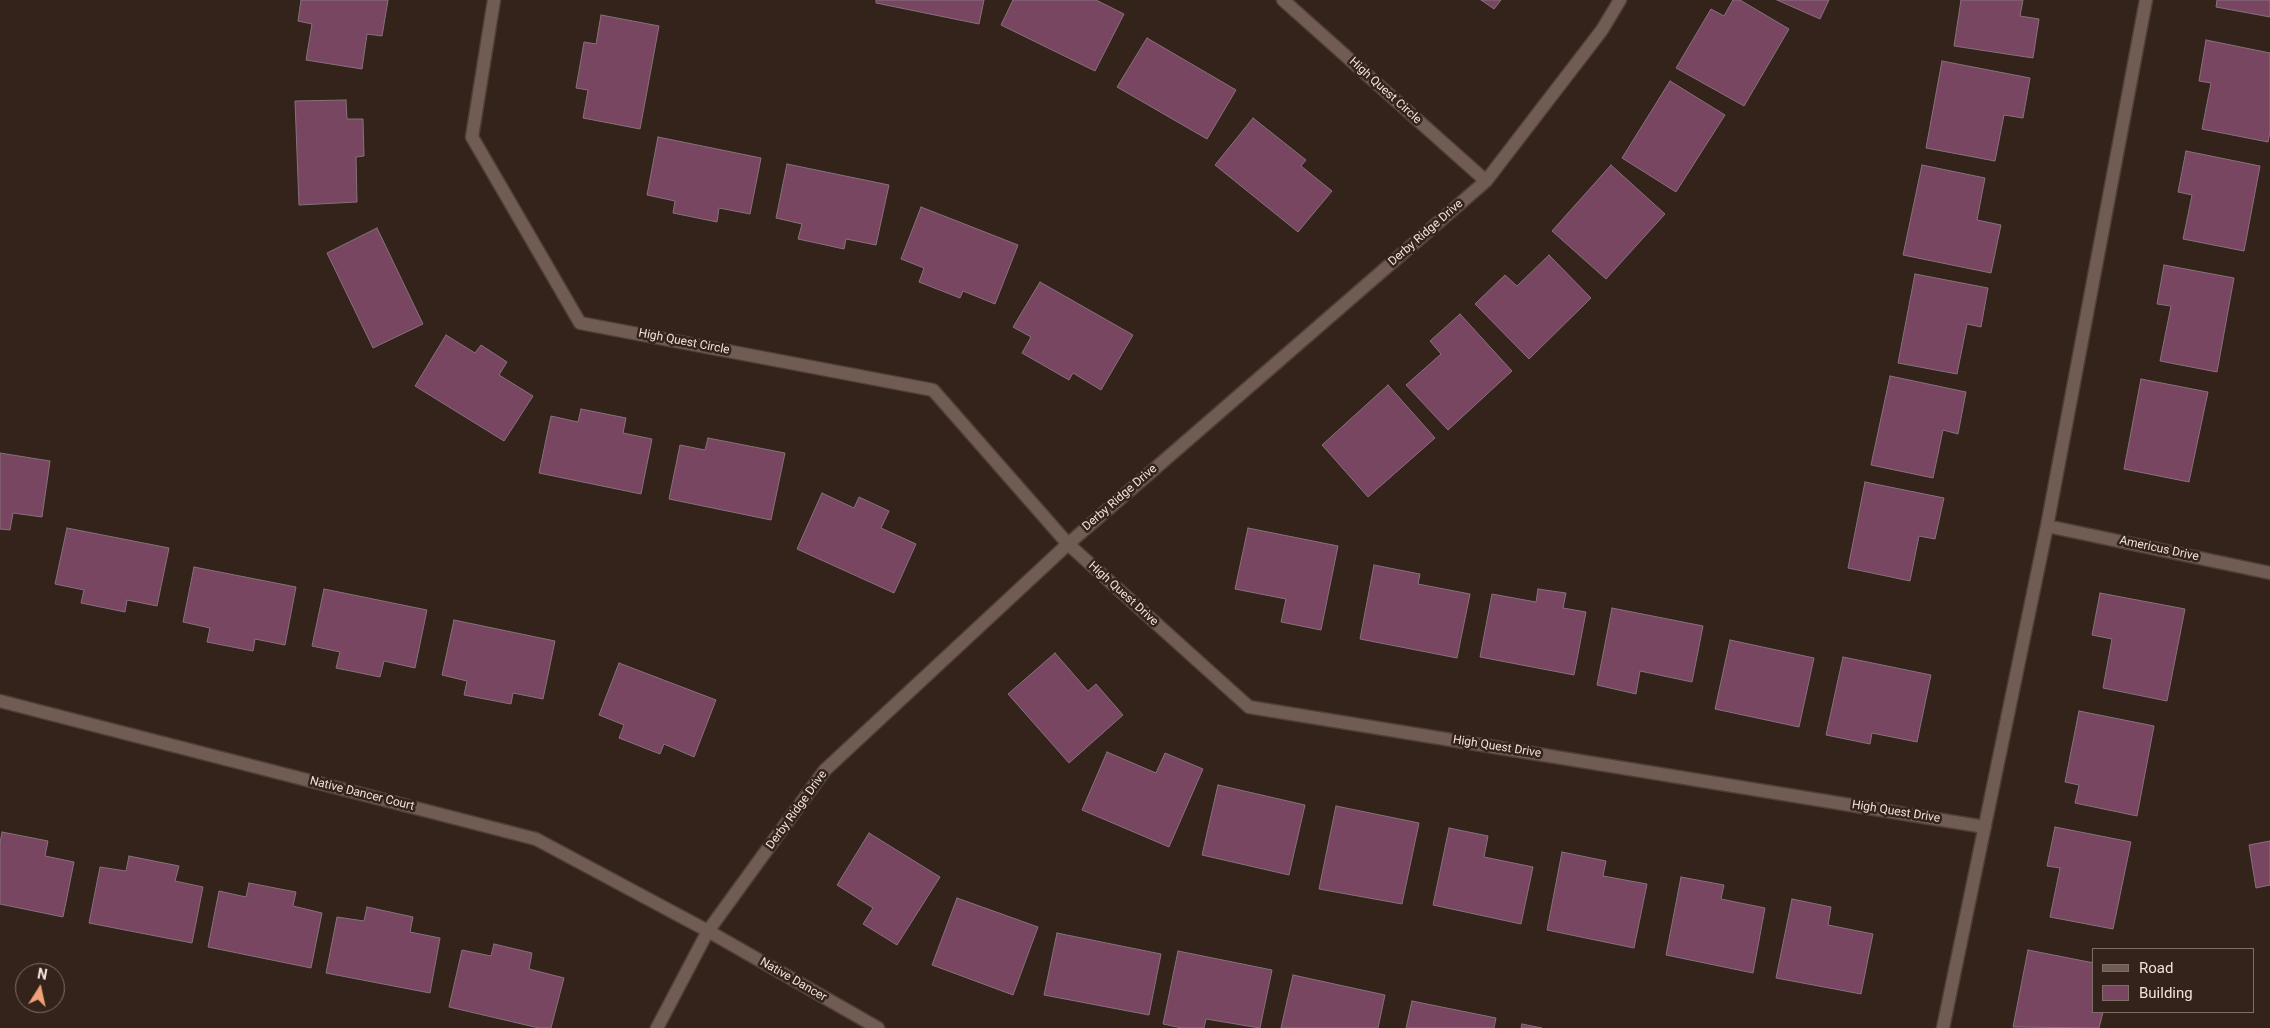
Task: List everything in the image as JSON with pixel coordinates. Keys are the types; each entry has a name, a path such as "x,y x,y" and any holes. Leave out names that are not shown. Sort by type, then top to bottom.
{"street":[{"name":"High Quest Circle","path":"494,0 472,137 580,323 933,390 1068,544"},
{"name":"High Quest Circle","path":"1283,0 1486,181"},
{"name":"Derby Ridge Drive","path":"657,1028 708,931 824,770 1068,544 1486,181 1602,30 1620,0"},
{"path":"1943,1028 2047,526 2146,0"},
{"name":"Americus Drive","path":"2047,526 2270,573"},
{"name":"High Quest Drive","path":"1068,544 1249,707 1985,827"},
{"name":"Native Dancer Court","path":"0,701 536,839 708,931"},
{"name":"Native Dancer","path":"708,931 878,1028"}],"building":[{"path":"301,0 388,0 382,36 367,34 362,69 306,60 312,24 298,21"},
{"path":"876,0 984,0 979,24 876,3"},
{"path":"1013,0 1096,0 1124,14 1095,71 1001,25"},
{"path":"1481,0 1501,0 1494,9"},
{"path":"1733,0 1740,0 1789,29 1744,106 1676,68 1711,9 1724,16"},
{"path":"1777,0 1829,0 1820,19"},
{"path":"1961,0 2023,0 2020,16 2039,19 2033,58 1954,46"},
{"path":"2217,0 2270,0 2270,17 2216,7"},
{"path":"601,15 659,26 640,129 583,118 588,90 576,88 584,42 596,44"},
{"path":"1147,38 1236,90 1207,139 1117,87"},
{"path":"2206,40 2270,53 2270,132 2268,142 2202,129 2211,83 2199,81"},
{"path":"1942,61 2030,78 2023,118 2004,115 1995,161 1926,148"},
{"path":"1670,81 1725,115 1676,192 1622,158"},
{"path":"346,100 347,119 363,119 364,156 356,157 357,202 299,205 295,101"},
{"path":"1253,118 1306,160 1301,166 1332,191 1298,232 1215,165"},
{"path":"658,137 761,158 750,214 719,208 717,222 673,213 675,201 647,195"},
{"path":"2186,151 2260,166 2244,251 2183,239 2192,195 2178,192"},
{"path":"787,164 889,185 876,245 846,239 844,249 798,239 802,224 776,218"},
{"path":"1611,165 1665,214 1606,279 1552,231"},
{"path":"1922,165 1985,178 1977,220 2001,225 1991,273 1903,255"},
{"path":"921,207 1018,245 995,304 963,291 960,298 919,282 924,268 901,259"},
{"path":"377,228 423,324 373,348 327,253"},
{"path":"1549,255 1591,298 1529,359 1475,304 1505,275 1517,286"},
{"path":"2164,265 2234,278 2217,372 2160,361 2171,306 2157,304"},
{"path":"1915,274 1988,288 1981,327 1967,324 1957,374 1898,363"},
{"path":"1040,282 1133,335 1101,390 1073,373 1069,380 1022,353 1031,337 1013,327"},
{"path":"1460,314 1512,371 1448,430 1406,385 1441,354 1430,341"},
{"path":"446,335 475,353 481,345 507,362 499,375 533,396 504,441 415,386"},
{"path":"1890,376 1966,392 1958,434 1943,430 1933,478 1871,465"},
{"path":"2141,379 2208,392 2189,482 2124,469"},
{"path":"1388,385 1435,438 1368,497 1322,445"},
{"path":"581,409 626,418 623,433 652,439 641,494 539,473 551,416 578,422"},
{"path":"708,438 785,453 771,520 669,499 680,445 705,450"},
{"path":"0,453 50,461 42,517 13,513 10,530 0,529"},
{"path":"1865,482 1944,498 1935,539 1919,536 1910,581 1848,568"},
{"path":"822,493 854,508 859,497 889,511 881,528 916,544 894,593 797,549"},
{"path":"67,528 169,548 157,606 127,600 125,612 81,603 84,590 55,584"},
{"path":"1248,528 1338,546 1321,630 1281,622 1286,599 1235,589"},
{"path":"1374,565 1420,574 1418,584 1470,594 1457,658 1360,639"},
{"path":"194,567 296,587 285,645 255,639 253,651 207,642 210,628 183,622"},
{"path":"324,589 427,610 415,668 384,661 380,677 336,668 340,652 312,646"},
{"path":"1538,589 1566,593 1563,608 1586,612 1574,675 1480,657 1492,594 1536,602"},
{"path":"2100,593 2185,609 2167,701 2103,688 2112,639 2092,635"},
{"path":"1612,608 1703,626 1692,682 1640,671 1636,694 1597,685"},
{"path":"454,620 555,641 543,699 513,693 511,704 464,695 467,681 442,675"},
{"path":"1730,640 1814,658 1799,727 1715,709"},
{"path":"1055,653 1088,691 1096,684 1123,715 1069,763 1008,694"},
{"path":"1843,657 1931,675 1917,742 1872,733 1870,744 1826,735"},
{"path":"619,663 716,700 694,757 664,744 660,754 619,738 624,725 599,715"},
{"path":"2079,711 2154,726 2137,816 2075,803 2079,785 2065,782"},
{"path":"1107,752 1156,773 1165,753 1203,769 1169,847 1082,810"},
{"path":"1218,785 1305,805 1289,875 1202,855"},
{"path":"1336,806 1419,823 1402,904 1319,889"},
{"path":"2055,827 2131,842 2113,929 2050,917 2060,868 2047,866"},
{"path":"1449,828 1488,836 1484,857 1533,867 1521,924 1433,905"},
{"path":"2,832 48,841 45,856 74,862 63,917 0,904 0,843"},
{"path":"869,833 940,877 897,945 863,924 873,908 837,885"},
{"path":"2270,841 2270,885 2256,888 2249,845"},
{"path":"1562,852 1606,861 1603,876 1647,884 1634,948 1547,930"},
{"path":"129,856 179,866 175,881 203,887 192,943 89,923 100,867 126,871"},
{"path":"1681,877 1724,885 1721,899 1765,908 1753,973 1666,955"},
{"path":"249,883 296,892 293,906 322,913 311,968 208,947 219,891 246,897"},
{"path":"957,898 1038,927 1013,995 932,965"},
{"path":"1792,899 1831,907 1828,925 1873,934 1861,994 1776,978"},
{"path":"367,907 413,917 410,932 440,938 430,993 326,973 337,917 364,921"},
{"path":"1057,933 1161,954 1149,1015 1044,995"},
{"path":"494,944 532,953 529,969 564,978 551,1028 539,1028 449,1007 462,950 491,956"},
{"path":"2028,950 2092,963 2092,1013 2103,1013 2099,1028 2013,1027"},
{"path":"1178,951 1272,970 1260,1028 1206,1019 1204,1028 1182,1028 1163,1024"},
{"path":"1293,975 1385,995 1378,1028 1281,1028"},
{"path":"1412,1001 1496,1018 1494,1028 1406,1028"},
{"path":"1522,1024 1542,1028 1521,1028"}]}
